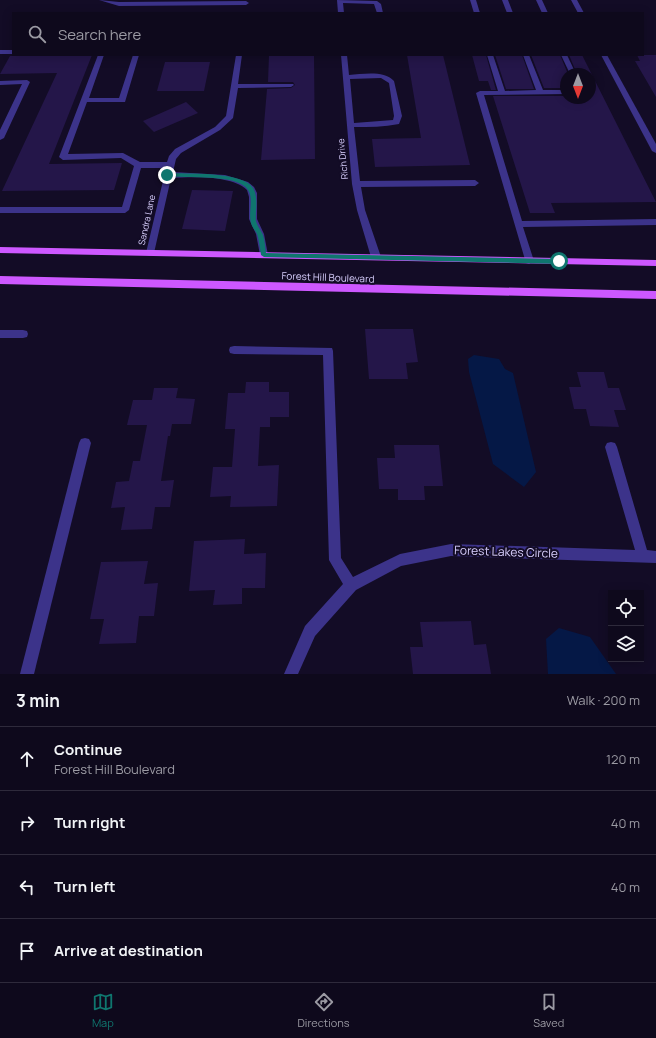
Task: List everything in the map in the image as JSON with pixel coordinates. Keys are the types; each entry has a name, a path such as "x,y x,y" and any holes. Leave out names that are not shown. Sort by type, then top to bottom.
{"main road":[{"name":"Forest Hill Boulevard","path":"0,250 656,263"},
{"name":"Forest Hill Boulevard","path":"0,280 656,296"}],"street":[{"path":"102,0 119,4 246,4"},
{"path":"473,0 477,12"},
{"path":"504,0 510,12"},
{"path":"538,0 544,12"},
{"path":"574,0 580,12"},
{"path":"341,12 340,1 375,2 378,4 380,12"},
{"path":"0,52 12,52"},
{"path":"101,56 63,157 123,156 138,165 170,165"},
{"path":"84,100 122,100 136,56"},
{"name":"Sandra Lane","path":"150,253 172,158 182,146 214,130 226,121 232,110 239,56"},
{"name":"Rich Drive","path":"344,56 356,184 361,210 376,258"},
{"path":"490,56 502,93"},
{"path":"526,56 540,92"},
{"path":"564,56 570,68"},
{"path":"605,56 656,151"},
{"path":"346,77 381,76 388,78 392,82 398,116 396,122 386,124 350,125"},
{"path":"0,83 27,82 0,138"},
{"path":"235,86 291,85"},
{"path":"529,261 480,93 560,92"},
{"path":"0,210 125,210 138,165"},
{"path":"167,175 213,177 234,180 242,182 250,188 253,195 254,222 260,236 264,255"},
{"path":"356,184 475,183"},
{"path":"518,224 656,222"},
{"path":"0,334 23,334"},
{"path":"234,350 328,351 335,560 351,585"},
{"path":"27,674 85,443"},
{"path":"611,447 649,557"},
{"name":"Forest Lakes Circle","path":"291,674 310,631 351,585 400,560 451,550 649,557"}],"water":[{"path":"474,355 499,359 505,369 513,373 536,472 524,487 493,464 469,372 468,359"},
{"path":"559,628 590,637 616,674 548,674 546,639"}],"building":[{"path":"656,55 656,97 635,61 640,61 638,56"},
{"path":"10,56 92,56 49,164 122,163 114,190 2,191 57,73 0,74"},
{"path":"269,56 314,56 315,159 261,160 267,89 291,88 295,85 293,82 268,82"},
{"path":"407,56 443,56 470,165 375,167 372,139 421,138"},
{"path":"472,56 486,56 496,90 491,90 488,81 479,81"},
{"path":"495,56 522,56 534,89 506,89"},
{"path":"531,56 560,56 565,68 560,68 560,88 544,88"},
{"path":"569,56 583,56 589,68 574,68"},
{"path":"165,62 210,62 204,91 157,91"},
{"path":"596,83 656,202 551,203 555,213 530,213 493,96 560,96 560,104 596,104"},
{"path":"186,102 198,113 154,132 143,121"},
{"path":"192,190 233,191 225,231 182,229"},
{"path":"365,329 413,329 418,362 406,363 408,379 369,379"},
{"path":"577,372 604,372 608,388 619,388 626,410 614,410 619,427 590,426 586,409 574,409 569,387 581,387"},
{"path":"246,382 269,382 269,392 289,392 289,417 270,417 270,427 260,427 258,466 279,465 277,506 230,507 231,496 210,497 213,467 232,467 235,429 225,429 228,393 245,393"},
{"path":"154,388 178,388 176,398 195,399 191,424 172,424 170,436 168,436 161,481 174,480 170,507 155,507 152,529 121,530 125,507 111,508 116,482 129,481 133,461 140,461 147,425 127,425 133,400 152,400"},
{"path":"394,445 439,445 443,486 424,486 425,500 398,500 398,489 379,489 377,458 395,458"},
{"path":"245,539 244,554 266,553 265,588 242,588 242,604 213,605 215,590 189,591 194,541"},
{"path":"148,561 144,584 158,583 154,616 139,616 136,643 99,644 104,619 90,619 101,562"},
{"path":"471,621 474,645 486,644 491,674 413,674 410,647 423,647 420,622"}],"route":[{"path":"167,175 213,177 234,180 242,182 250,188 253,195 252,213 260,236 264,255 559,261"}]}
